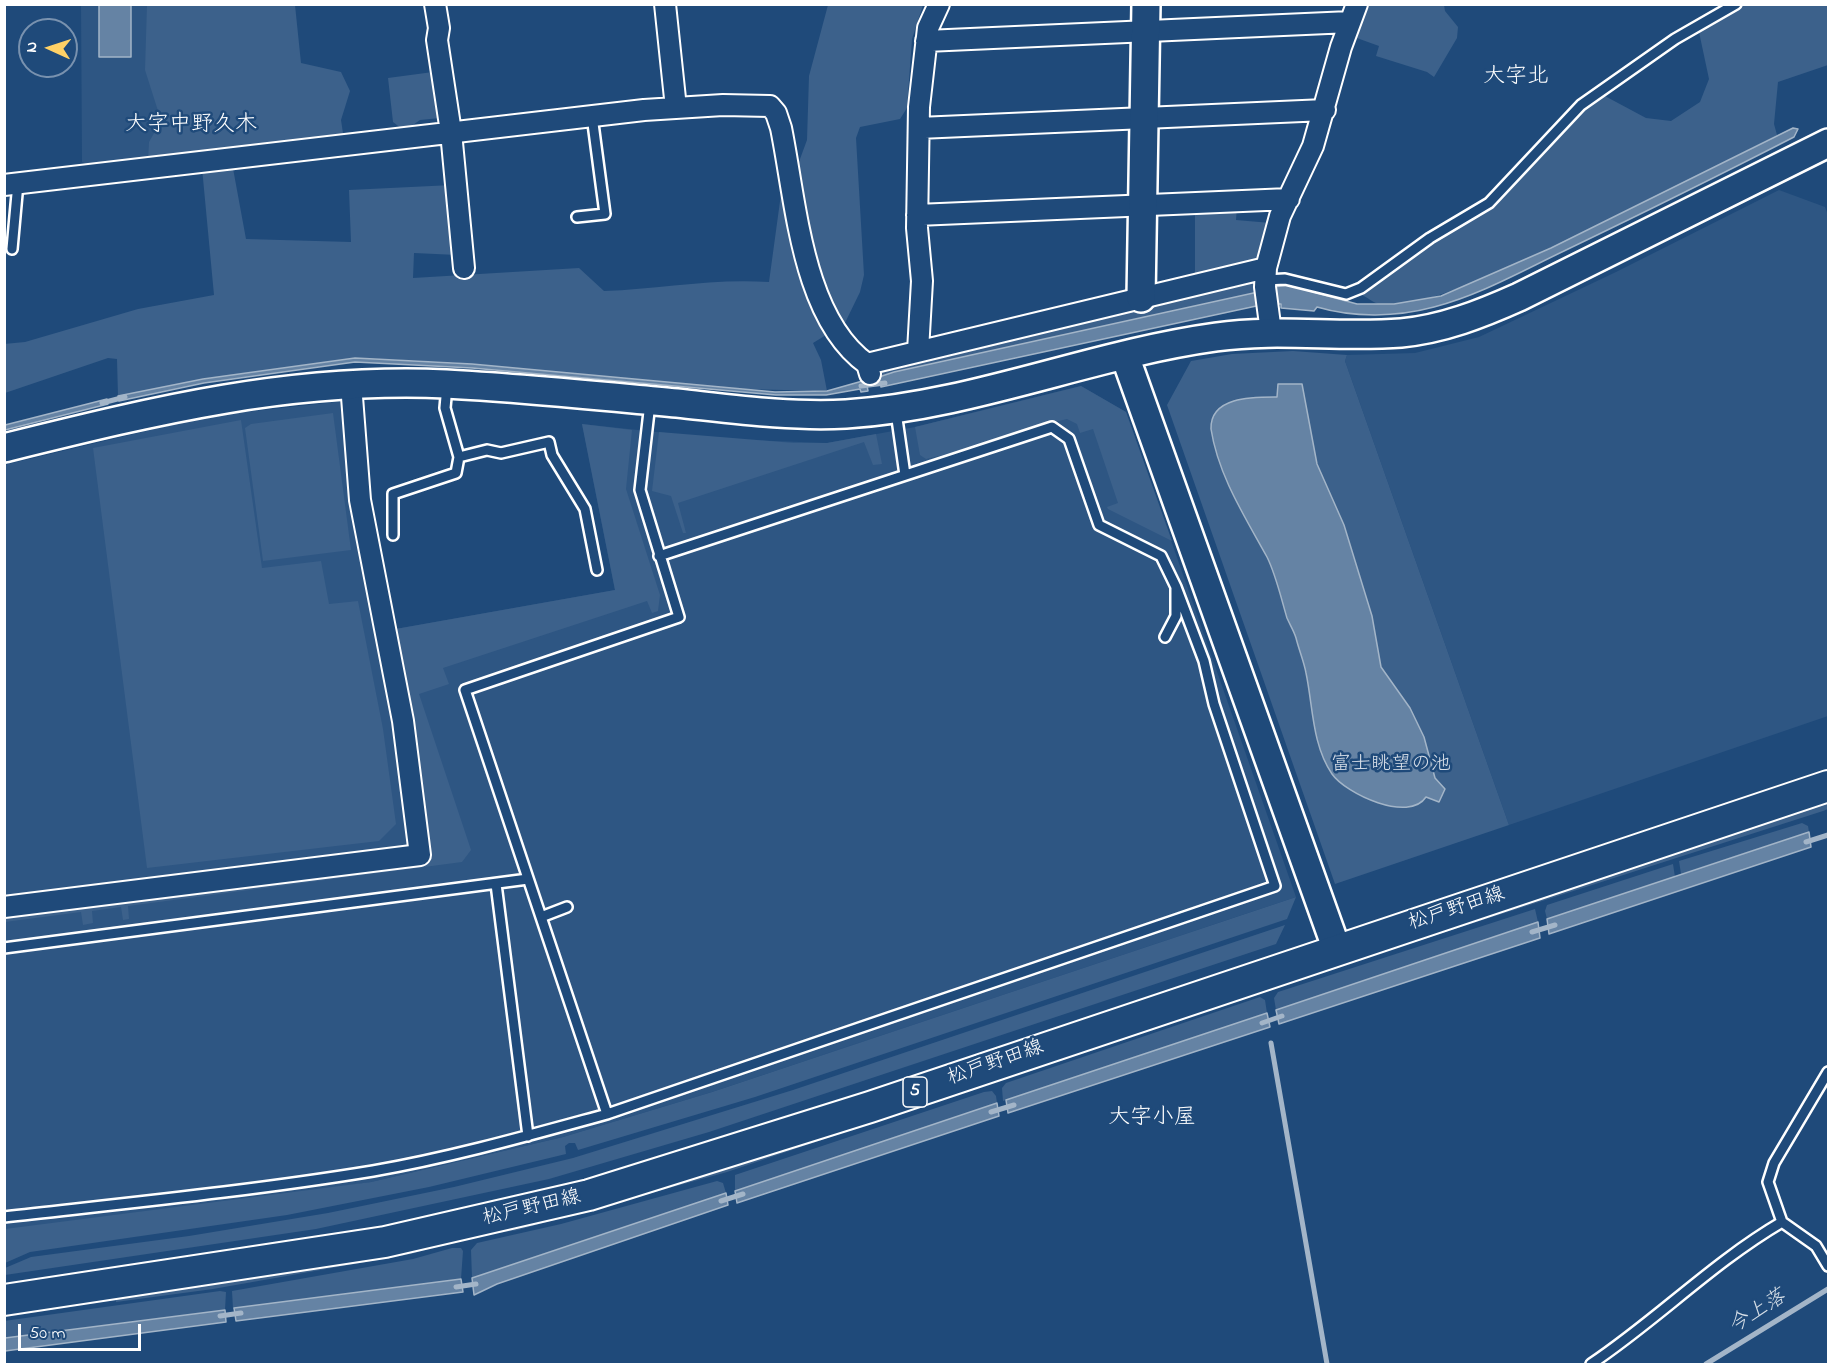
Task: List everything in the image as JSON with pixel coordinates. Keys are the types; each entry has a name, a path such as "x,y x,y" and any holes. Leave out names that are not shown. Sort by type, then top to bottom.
{"main road":[{"name":"松戸野田線","path":"4,1300 385,1242 589,1195 848,1114 1828,786"}],"street":[{"path":"435,4 439,28 437,40 451,132 464,268"},
{"path":"665,4 676,108"},
{"path":"918,351 921,281 917,215 919,128 928,28 939,4"},
{"path":"4,448 199,401 273,390 351,384 447,384 803,414 848,413 929,402 1192,340 1267,295 1280,216 1313,146 1354,13 1146,18 926,41"},
{"path":"1141,298 1146,18"},
{"path":"11,184 592,116 676,108 770,106 776,113 808,264 818,295 837,331 869,369 918,351 1141,298 1267,295 1403,332 1474,316 1519,297 1826,149"},
{"path":"919,128 1325,110"},
{"path":"917,215 1289,199"},
{"path":"1125,356 1337,950"},
{"path":"4,907 420,855 403,721 360,500 351,384"}],"lane":[{"path":"1267,295 1286,279 1346,294 1361,288 1430,237 1489,203 1569,115 1597,93 1675,39 1736,4"},
{"path":"577,217 605,214 592,116"},
{"path":"11,184 12,249"},
{"path":"393,535 393,494 456,473 459,457 445,408 447,384"},
{"path":"607,1114 465,690 679,617 640,490 651,401"},
{"path":"896,408 905,475"},
{"path":"4,1217 252,1189 375,1170 528,1136 607,1114 1275,886 1214,704 1204,661 1176,587 1161,556 1099,525 1069,439 1052,428 659,556"},
{"path":"459,457 487,450 501,453 549,441 552,455 585,509 597,570"},
{"path":"1165,637 1176,616 1176,587"},
{"path":"4,948 528,879"},
{"path":"496,884 528,1136"},
{"path":"541,917 567,907"},
{"path":"1828,1072 1770,1172 1769,1189 1782,1222 1816,1246 1828,1265"},
{"path":"1591,1365 1635,1335 1666,1306 1724,1260 1782,1222"}],"shaded area":[{"path":"81,5 184,5 196,158 95,167 82,162"},
{"path":"99,5 131,5 131,57 99,57"},
{"path":"1793,128 1798,129 1794,137 1765,152 1517,274 1451,302 1405,313 1376,315 1331,311 1317,307 1314,311 1281,308 1281,304 1276,304 1274,287 1288,285 1357,304 1394,304 1441,296 1551,248"},
{"path":"1779,190 1825,207 1828,215 1828,716 1509,825 1345,361 1347,355 1415,353 1479,337 1616,272"},
{"path":"1258,292 1261,305 881,387 879,377 894,372"},
{"path":"355,358 472,364 775,392 827,391 866,380 868,391 861,392 860,389 826,395 776,395 472,368 355,362 204,383 119,401 118,396 203,379"},
{"path":"1278,384 1302,384 1317,464 1344,525 1372,616 1381,667 1410,708 1424,737 1435,778 1445,789 1439,802 1426,797 1418,804 1406,807 1378,803 1363,797 1339,782 1325,763 1320,751 1305,669 1295,635 1267,557 1226,479 1211,429 1213,418 1225,404 1246,398 1277,397"},
{"path":"1081,386 1126,412 1296,897 712,1092 563,1137 371,1182 5,1239 4,916 428,862 418,768 390,630 615,590 582,424 722,439 827,443 915,427"},
{"path":"107,399 108,404 5,430 5,425"},
{"path":"345,401 352,500 375,633 393,712 410,842 405,851 5,900 4,465 209,416"},
{"path":"1809,832 1811,847 1549,934 1547,919"},
{"path":"1538,922 1540,938 1279,1024 1276,1010"},
{"path":"1267,1013 1270,1027 1008,1113 1006,1100"},
{"path":"997,1103 999,1116 737,1203 735,1191"},
{"path":"726,1193 728,1205 497,1284 474,1295 472,1278"},
{"path":"461,1279 463,1292 236,1321 234,1308"},
{"path":"225,1310 226,1322 5,1351 5,1338"}],"green space":[{"path":"147,5 295,5 301,63 341,72 350,91 341,120 344,140 148,162 149,142 157,128 159,114 145,70"},
{"path":"828,5 923,5 912,39 907,108 900,119 860,127 856,138 864,275 860,292 843,327 820,284 793,178 807,140 809,76"},
{"path":"1367,5 1444,5 1445,11 1458,27 1457,38 1434,77 1427,72 1376,56 1379,46 1354,37"},
{"path":"1744,5 1828,5 1828,65 1778,82 1774,124 1777,135 1574,238 1454,290 1408,304 1380,305 1360,294 1389,269 1483,212 1500,198 1567,124 1603,95 1646,118 1671,121 1700,102 1709,79 1699,32"},
{"path":"433,72 440,118 420,120 402,129 393,122 388,78"},
{"path":"232,163 246,239 351,242 349,190 452,185 457,255 414,253 413,278 579,268 604,291 707,283 769,282 784,172 831,332 813,343 821,360 827,391 740,389 449,362 355,358 203,379 118,396 117,359 108,358 5,393 4,344 25,342 138,309 214,295 202,168"},
{"path":"1237,206 1236,220 1271,223 1260,258 1255,262 1195,278 1195,207"},
{"path":"1251,279 1256,282 1258,292 877,377 875,372"},
{"name":"富士眺望の池","path":"1293,351 1347,355 1345,361 1509,825 1335,884 1167,405 1191,361 1232,354"},
{"path":"1081,386 1126,412 1172,541 1108,509 1107,507 1118,503 1093,429 1080,433 1077,424 1067,419 944,455 926,459 920,455 915,427"},
{"path":"333,413 351,550 263,561 245,428 251,424"},
{"path":"241,420 262,568 321,561 329,604 358,601 383,729 396,824 379,841 147,868 93,448"},
{"path":"582,424 632,430 626,489 660,595 658,611 652,613 647,601 443,668 449,684 419,694 471,850 462,862 128,906 129,919 123,920 121,907 92,911 93,923 83,925 81,912 5,922 4,916 428,862 418,768 390,630 615,590"},
{"path":"659,432 794,443 827,443 876,434 882,464 873,465 864,442 678,503 686,533 683,533 671,496 652,491"},
{"path":"1828,801 1828,809 1823,811 1280,985"},
{"path":"1802,823 1808,826 1809,832 1681,874 1679,861"},
{"path":"1673,864 1675,877 1547,919 1545,911 1547,905"},
{"path":"1296,897 1287,919 755,1097 578,1150 575,1143 569,1143 565,1146 566,1154 429,1187 287,1215 30,1252 5,1263 5,1229 371,1182 563,1137 712,1092"},
{"path":"1535,909 1538,922 1276,1010 1274,998 1278,992"},
{"path":"1285,925 1276,944 709,1132 549,1179 316,1229 5,1275 5,1268 31,1257 189,1236 328,1213 454,1187 573,1158 793,1090"},
{"path":"1256,993 727,1172 518,1230 478,1236"},
{"path":"1260,997 1265,1000 1267,1013 1003,1101 1002,1088 1006,1083"},
{"path":"992,1091 997,1103 735,1191 735,1175"},
{"path":"717,1181 723,1183 726,1193 472,1278 471,1250 477,1243 561,1224"},
{"path":"459,1240 411,1254 213,1289 116,1302 116,1296"},
{"path":"452,1248 461,1248 463,1251 461,1279 233,1309 232,1291 413,1259"},
{"path":"226,1292 225,1310 5,1338 4,1321"}],"waterway":[{"path":"861,386 885,383"},
{"path":"102,403 125,397"},
{"path":"1806,842 1828,835"},
{"path":"1532,932 1555,925"},
{"path":"1262,1023 1282,1016"},
{"path":"1271,1043 1327,1364"},
{"path":"991,1112 1014,1105"},
{"path":"721,1201 743,1194"},
{"path":"456,1287 476,1284"},
{"name":"今上落","path":"1706,1364 1828,1289"},
{"path":"220,1316 241,1313"}],"district":[{"name":"大字北","path":"1516,78"},
{"name":"大字中野久木","path":"191,126"},
{"name":"大字小屋","path":"1152,1119"}]}
